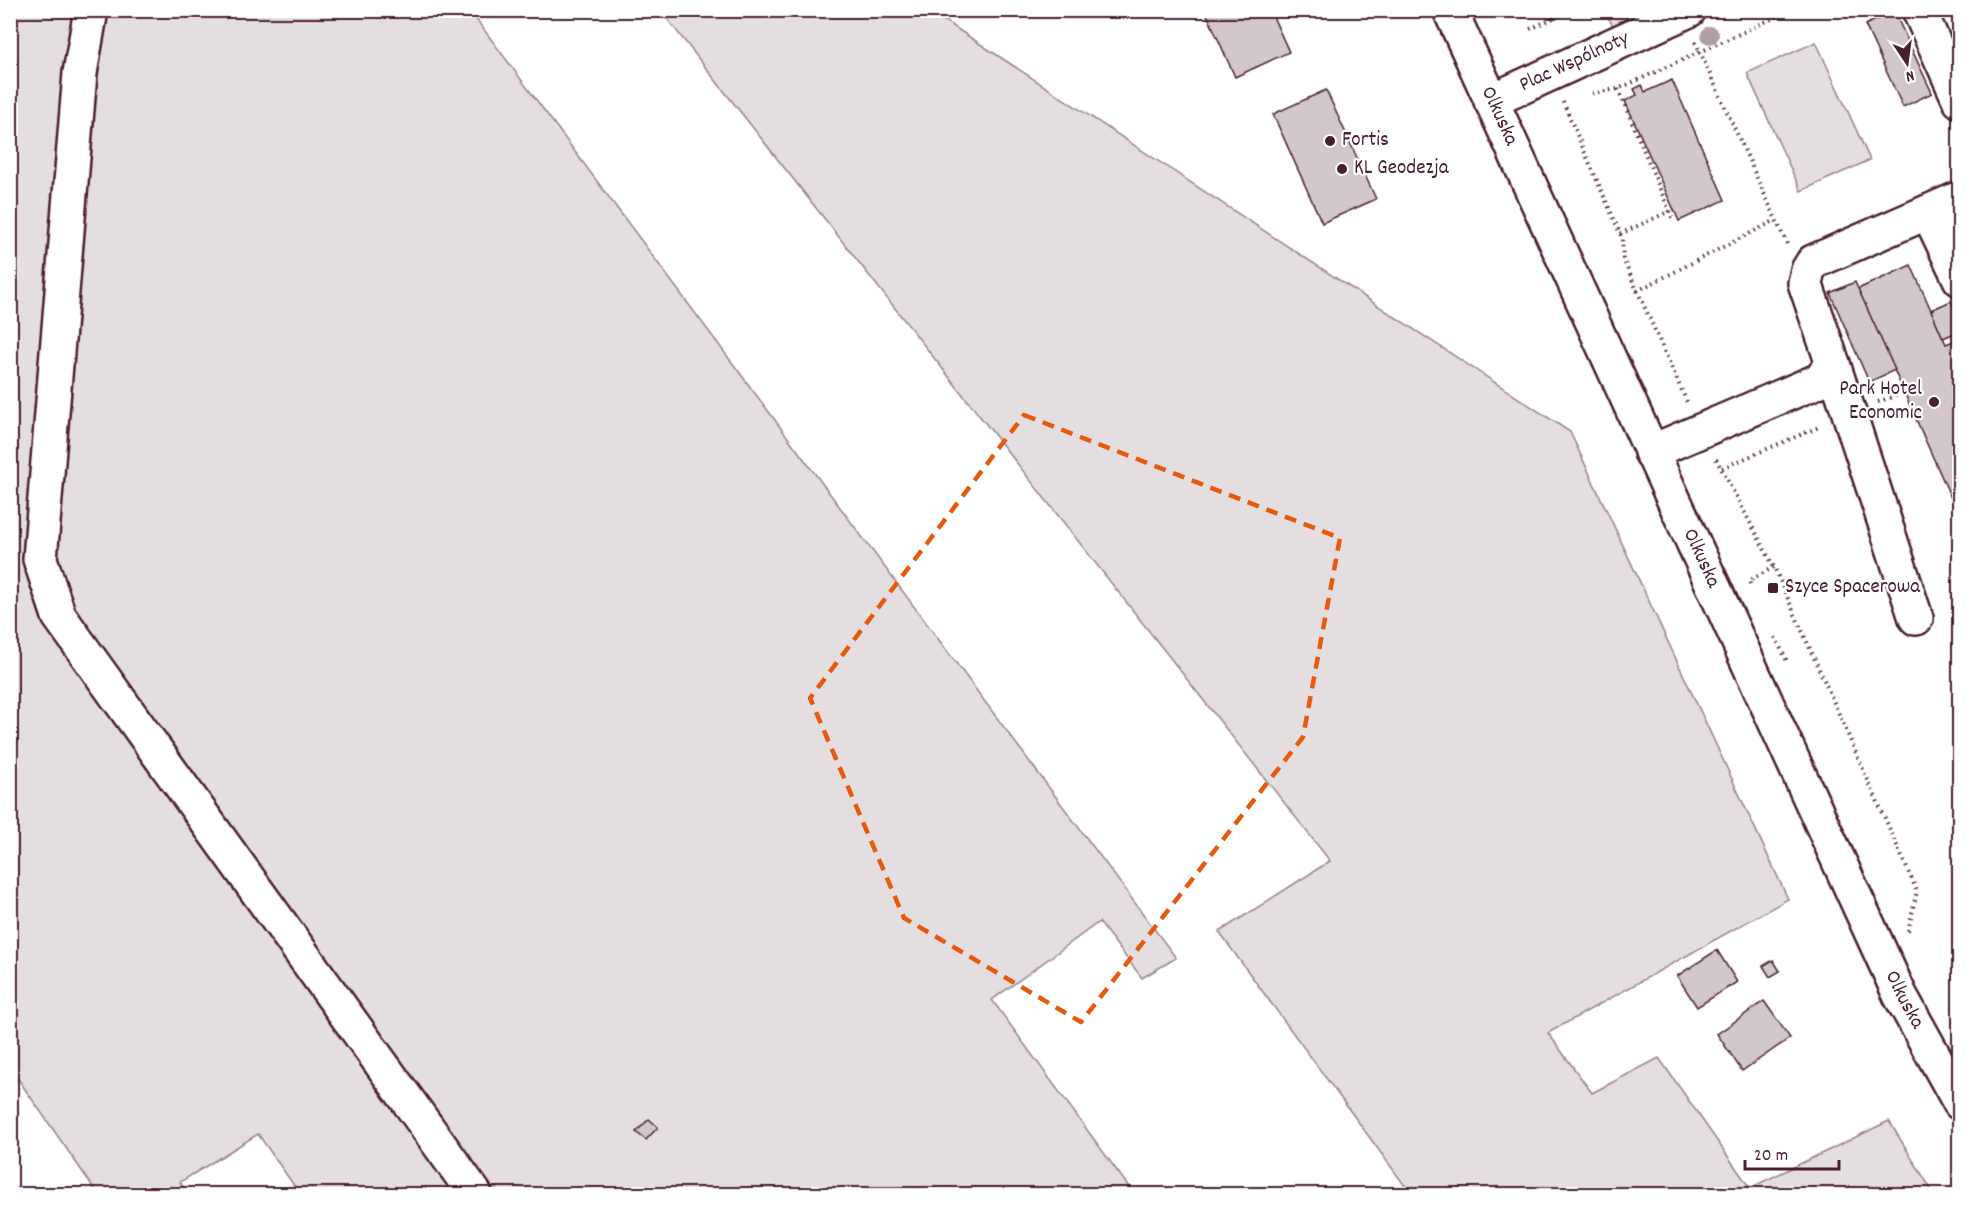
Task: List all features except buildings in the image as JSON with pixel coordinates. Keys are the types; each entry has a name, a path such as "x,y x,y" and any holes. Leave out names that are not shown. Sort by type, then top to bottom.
{"street":[{"path":"91,10 80,73 40,559 59,616 475,1194"},
{"name":"Olkuska","path":"1450,10 1900,995 1959,1103"},
{"name":"Plac Wspólnoty","path":"1491,101 1689,10"},
{"path":"1919,10 1959,101"},
{"path":"1916,618 1805,282 1813,262 1959,198"},
{"path":"1928,212 1959,279"},
{"path":"1651,452 1820,380 1833,364"}],"path":[{"path":"1553,10 1554,18"},
{"path":"1530,28 1571,10"},
{"path":"1673,220 1618,89 1791,10"},
{"path":"1700,52 1805,282"},
{"path":"1560,95 1620,234 1623,260 1700,431 1774,567 1917,891 1906,940"},
{"path":"1620,234 1670,211"},
{"path":"1637,291 1776,220"},
{"path":"1722,468 1897,394"},
{"path":"1754,591 1749,581 1774,567"},
{"path":"1772,631 1787,661"}],"highlighted area":[{"path":"1024,415 1340,538 1303,737 1081,1022 904,918 810,698"}],"shaded area":[{"path":"10,11 470,11 1176,958 1142,978 1099,922 992,1000 1134,1194 300,1194 258,1134 180,1182 188,1194 98,1194 11,1069"},
{"path":"661,11 930,11 1570,432 1788,899 1548,1033 1592,1093 1659,1058 1750,1188 1889,1121 1934,1194 1411,1194 1219,932 1330,861"},
{"path":"1605,11 1647,11 1649,15 1615,30"},
{"path":"1816,42 1870,160 1801,191 1747,73"}],"place":[{"name":"Fortis","path":"1330,141"},
{"name":"KL Geodezja","path":"1342,169"},
{"name":"Park Hotel Economic","path":"1934,402"},
{"name":"Szyce Spacerowa","path":"1773,588"}]}
